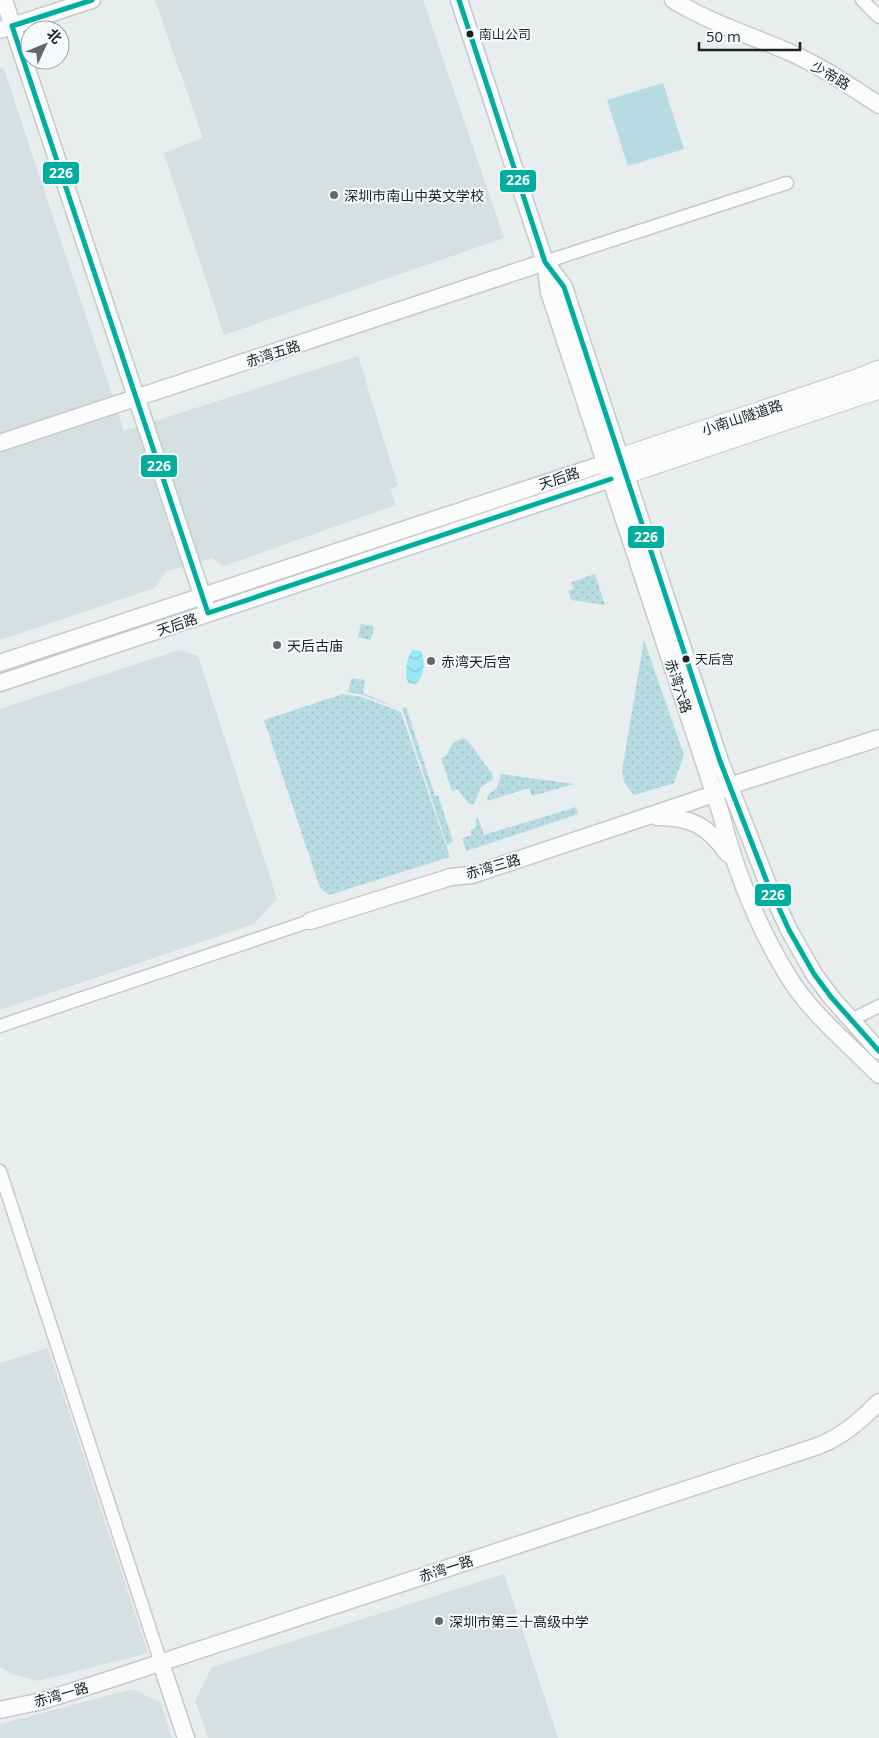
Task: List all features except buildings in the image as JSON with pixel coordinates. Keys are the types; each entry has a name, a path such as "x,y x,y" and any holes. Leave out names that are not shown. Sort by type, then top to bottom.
{"main road":[{"name":"小南山隧道路","path":"615,469 879,370"},
{"name":"小南山隧道路","path":"615,469 879,389"}],"street":[{"path":"4,0 6,28 136,398 208,614"},
{"path":"6,28 92,0"},
{"name":"赤湾六路","path":"459,0 545,262 564,288 615,469 734,862 788,977 827,1023 879,1074"},
{"name":"少帝路","path":"673,0 721,26 790,52 826,70 879,105"},
{"path":"862,0 879,17"},
{"path":"545,262 787,183"},
{"name":"赤湾五路","path":"0,443 545,262"},
{"name":"赤湾六路","path":"615,469 729,786 766,882 788,930 814,974 879,1051"},
{"name":"天后路","path":"0,663 202,596 615,469"},
{"name":"天后路","path":"0,683 208,614 615,469"},
{"name":"赤湾三路","path":"451,877 470,865 879,738"},
{"name":"赤湾三路","path":"451,877 472,874 645,817 713,789"},
{"path":"645,817 680,818 699,824 719,841 734,862"},
{"path":"0,1026 310,921 451,877"},
{"path":"852,1020 879,1006"},
{"path":"0,1171 186,1738"},
{"name":"赤湾一路","path":"0,1710 42,1701 161,1663 818,1446 836,1438 858,1423 879,1402"}],"shaded area":[{"name":"深圳市南山中英文学校","path":"155,0 423,0 504,238 224,335 164,153 203,138"},
{"path":"0,67 4,69 124,431 358,356 398,486 390,489 396,505 224,566 212,558 167,571 155,588 0,640"},
{"path":"663,83 684,149 628,166 607,100"},
{"path":"595,574 605,605 571,600 568,591 574,589 571,582"},
{"path":"361,624 374,626 371,640 358,637"},
{"path":"644,640 684,755 674,783 634,795 624,782 622,771"},
{"path":"179,650 198,656 277,899 254,924 0,1010 0,709"},
{"path":"352,678 365,680 363,693 400,709 363,695 348,692"},
{"path":"343,694 362,697 401,712 450,857 329,895 320,888 264,720"},
{"path":"406,707 435,796 438,795 453,841 447,845 402,708"},
{"path":"463,738 470,743 492,773 493,779 481,787 474,804 469,804 457,789 452,791 441,758 446,756 453,743"},
{"path":"501,774 574,784 532,796 529,788 487,801 488,795 497,788"},
{"path":"576,807 578,814 466,851 462,838 472,835 470,830 475,828 477,824 475,820 478,817 484,835"},
{"path":"48,1348 148,1653 38,1681 12,1674 0,1667 0,1363"},
{"name":"深圳市第三十高级中学","path":"504,1574 558,1738 208,1738 195,1701 212,1667"},
{"path":"133,1689 161,1703 172,1738 0,1738 0,1724"}],"water":[{"path":"413,650 421,651 424,664 416,684 408,683 406,674 407,661"}],"transit line":[{"name":"226","path":"12,26 92,0"},
{"name":"226","path":"459,0 545,262 564,287 720,761 767,882 789,930 814,974 831,997 879,1051"},
{"name":"226","path":"12,26 208,613"},
{"name":"226","path":"208,613 611,479"}],"place":[{"name":"南山公司","path":"470,34"},
{"name":"深圳市南山中英文学校","path":"334,195"},
{"name":"天后古庙","path":"277,645"},
{"name":"天后宫","path":"686,659"},
{"name":"赤湾天后宫","path":"431,661"},
{"name":"深圳市第三十高级中学","path":"439,1621"}]}
